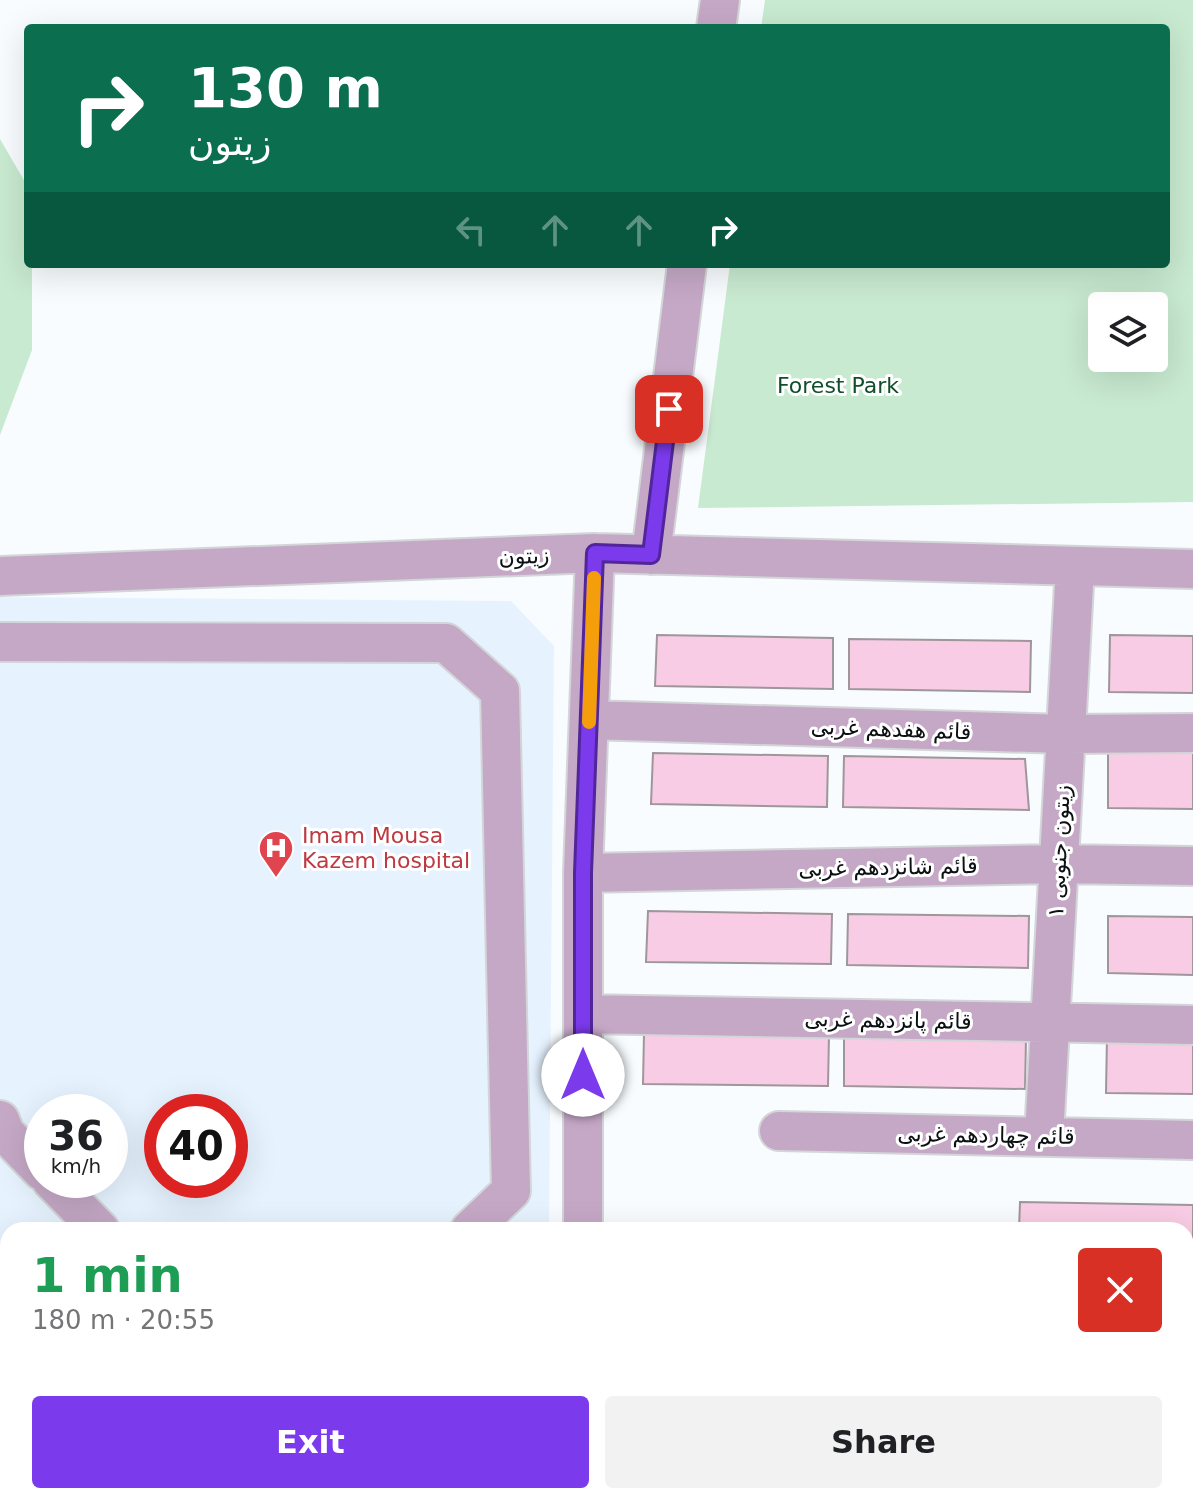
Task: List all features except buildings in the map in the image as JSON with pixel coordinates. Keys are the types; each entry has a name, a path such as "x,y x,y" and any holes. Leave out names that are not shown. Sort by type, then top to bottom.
{"street":[{"path":"717,24 720,0"},
{"path":"651,555 687,268"},
{"path":"583,1222 583,873 595,553"},
{"name":"زیتون","path":"0,576 595,553 1193,569"},
{"name":"زیتون جنوبی ۱","path":"1044,1136 1075,566"},
{"path":"0,642 446,643 500,691 511,1191 478,1222"},
{"name":"قائم هفدهم غربی","path":"589,720 1065,734 1193,733"},
{"name":"قائم شانزدهم غربی","path":"583,873 1058,864 1193,866"},
{"name":"قائم پانزدهم غربی","path":"583,1014 1193,1025"},
{"path":"0,1120 5,1133 24,1153"},
{"name":"قائم چهاردهم غربی","path":"779,1131 1193,1140"},
{"path":"69,1198 92,1222"}],"shaded area":[{"name":"Imam Mousa Kazem hospital","path":"0,597 511,601 554,646 549,1222 0,1222"}],"green space":[{"name":"Forest Park","path":"765,0 1193,0 1193,502 698,508 729,268 1170,268 1170,24 762,24"},
{"path":"0,139 24,180 24,268 32,268 32,350 0,435"}],"slow traffic":[{"path":"589,722 594,578"}],"place":[{"name":"Imam Mousa Kazem hospital","path":"276,879"}],"route":[{"path":"583,1075 583,873 595,553 651,555 669,409"}]}
